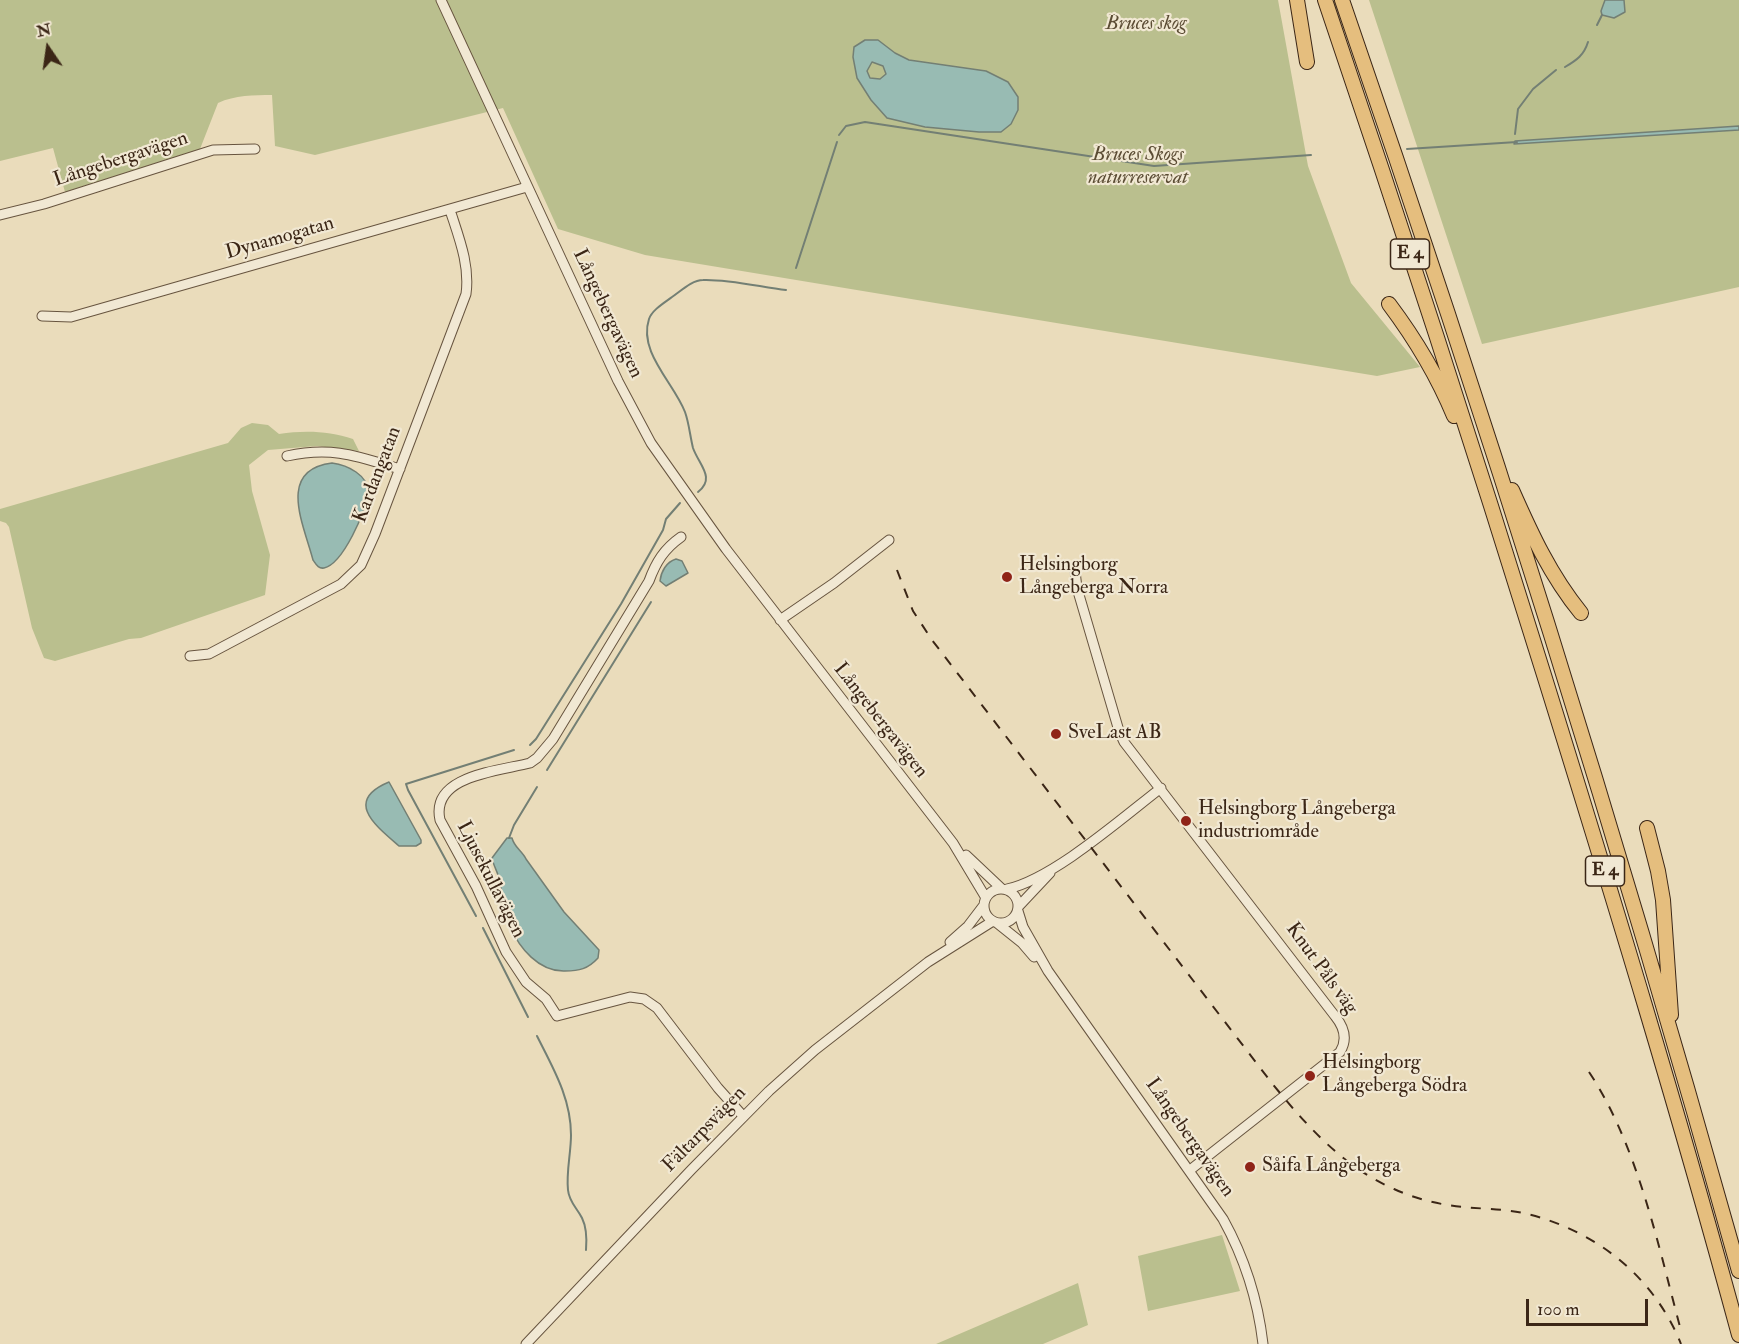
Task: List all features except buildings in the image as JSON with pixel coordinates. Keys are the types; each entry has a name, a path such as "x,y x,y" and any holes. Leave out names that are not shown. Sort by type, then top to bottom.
{"highway":[{"path":"1297,0 1307,62"},
{"name":"E 4","path":"1325,0 1492,508 1645,1006 1739,1335"},
{"name":"E 4","path":"1342,0 1479,413 1596,785 1739,1271"},
{"path":"1389,304 1415,339 1444,392 1492,508"},
{"path":"1479,413 1533,539 1555,577 1581,613"},
{"path":"1647,828 1663,900 1673,1041"}],"street":[{"name":"Långebergavägen","path":"441,0 618,381 646,434 674,477 780,620 953,843 985,901"},
{"name":"Långebergavägen","path":"0,215 44,204 208,151 222,148 255,149"},
{"name":"Dynamogatan","path":"42,316 71,317 527,187"},
{"name":"Kardangatan","path":"190,656 209,654 345,580 361,565 466,294 468,281 466,265 450,210"},
{"path":"287,456 321,451 351,454 399,469"},
{"name":"Ljusekullavägen","path":"681,537 668,546 655,564 649,581 553,739 537,758 530,764 474,776 458,783 445,795 438,812 440,820 476,886 506,952 526,982 546,999 557,1016 630,997 648,1000 661,1012 691,1054 743,1116"},
{"path":"780,620 834,584 890,540"},
{"name":"Knut Påls väg","path":"1075,571 1077,588 1119,731 1129,748 1339,1021 1345,1036 1339,1053 1190,1170"},
{"path":"1058,865 1010,921 995,922 987,916 985,901 995,890 1020,886 1058,865 1161,788"},
{"name":"Långebergavägen","path":"953,843 1004,889"},
{"path":"1004,889 1014,894 1019,908"},
{"name":"Fältarpsvägen","path":"526,1344 743,1116 815,1050 928,962 968,926 985,901"},
{"name":"Långebergavägen","path":"1019,908 1023,927 1048,971 1216,1207 1234,1241 1254,1298 1263,1344"},
{"name":"Långebergavägen","path":"995,922 1022,943 1048,971"},
{"name":"Fältarpsvägen","path":"928,962 995,922"}],"green space":[{"name":"Bruces Skogs naturreservat","path":"0,0 1278,0 1308,166 1351,283 1420,367 1377,376 645,255 558,229 503,108 315,155 275,146 272,95 238,97 218,103 200,149 65,192 53,148 0,161"},
{"path":"1369,0 1739,0 1739,287 1482,344"},
{"path":"252,423 268,425 279,434 317,432 344,436 353,439 359,451 317,446 268,450 249,465 252,491 270,555 265,595 141,638 129,639 55,661 44,658 32,628 9,527 0,521 0,509 228,443 241,428"},
{"path":"1222,1235 1240,1291 1148,1311 1138,1256"},
{"path":"1078,1283 1088,1325 1043,1344 936,1344"}],"water":[{"path":"1605,0 1624,0 1625,12 1614,18 1602,15"},
{"path":"865,40 878,40 909,60 986,71 1008,82 1018,97 1018,110 1011,124 1001,132 925,127 887,118 871,100 857,78 853,57 854,47","holes":["872,62 883,66 886,74 880,79 870,78 867,71"]},
{"path":"1739,126 1739,130 1514,144 1515,141"},
{"path":"332,463 344,466 361,476 368,493 363,512 346,547 331,564 322,568 317,566 313,560 304,531 298,501 299,488 304,476 315,468"},
{"path":"676,559 682,561 688,573 666,586 660,581 662,574 667,565"},
{"path":"389,782 421,840 421,843 416,846 399,846 368,814 366,805 368,797 375,789"},
{"path":"507,838 512,838 514,844 564,912 599,950 598,958 591,965 575,971 556,970 531,957 519,942 508,920 500,881 492,858"}],"waterway":[{"path":"1597,25 1602,15"},
{"path":"1565,67 1580,57 1588,42"},
{"path":"1515,134 1518,109 1533,89 1556,70"},
{"path":"839,135 846,126 865,122 1154,166 1311,155"},
{"path":"796,268 837,142"},
{"path":"1407,149 1517,142"},
{"path":"698,492 706,482 706,476 693,448 685,412 648,343 649,319 662,304 699,280 786,290"},
{"path":"530,745 621,604 663,530 666,519 680,503"},
{"path":"547,770 651,602"},
{"path":"476,916 406,784 514,750"},
{"path":"509,838 514,825 537,787"},
{"path":"483,928 528,1017"},
{"path":"537,1036 560,1084 568,1108 571,1135 568,1190 585,1226 586,1250"}],"railway":[{"path":"897,570 913,611 932,640 1271,1082 1311,1129 1358,1169 1402,1193 1446,1205 1523,1213 1549,1220 1597,1244 1638,1277 1655,1297 1681,1344"},
{"path":"1589,1072 1606,1100 1633,1162 1654,1229 1680,1327"}],"place":[{"name":"Helsingborg Långeberga Norra","path":"1007,577"},
{"name":"SveLast AB","path":"1056,734"},
{"name":"Helsingborg Långeberga industriområde","path":"1186,821"},
{"name":"Helsingborg Långeberga Södra","path":"1310,1076"},
{"name":"Såifa Långeberga","path":"1250,1167"}],"park label":[{"name":"Bruces skog","path":"1146,25"}]}
